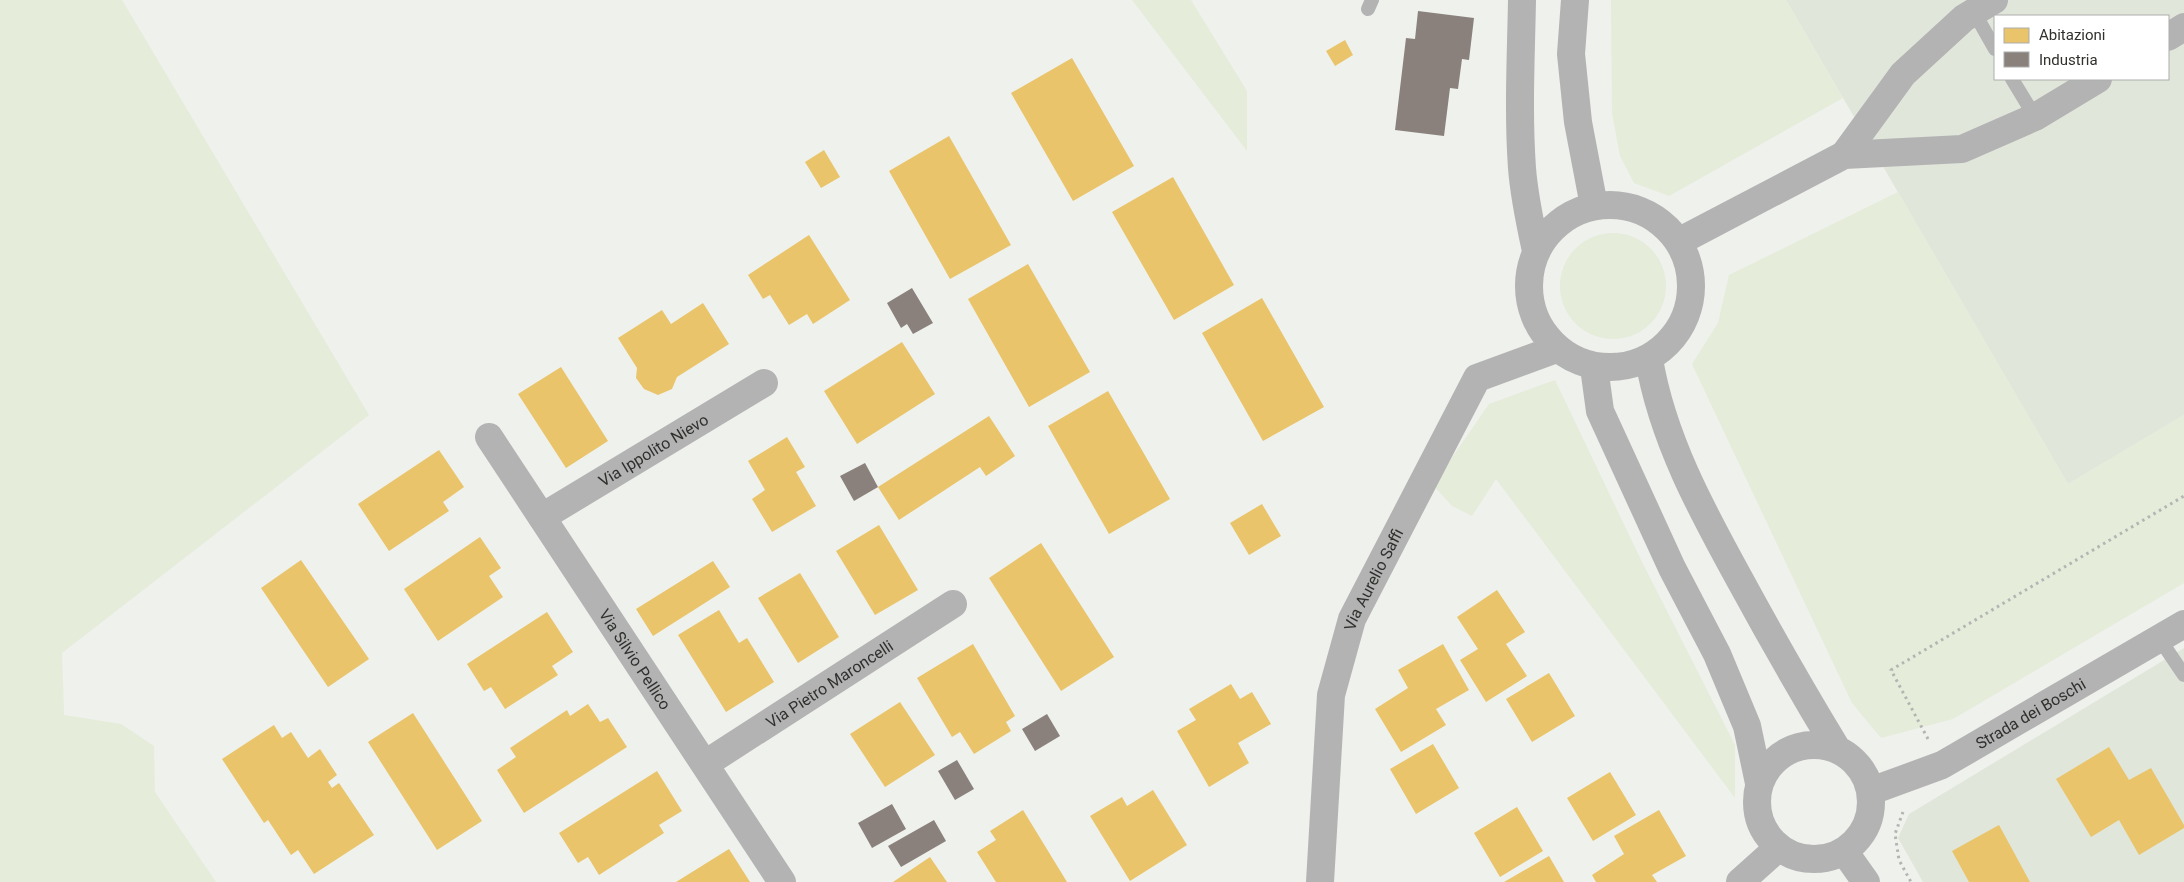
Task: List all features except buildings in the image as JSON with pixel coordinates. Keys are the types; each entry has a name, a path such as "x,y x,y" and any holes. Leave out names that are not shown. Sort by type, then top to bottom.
{"street":[{"path":"1522,0 1520,94 1522,169 1536,251"},
{"path":"1575,0 1571,54 1578,122 1594,206"},
{"path":"1844,156 1904,74 1964,18 1984,6"},
{"path":"2169,35 2184,27"},
{"path":"1680,240 1844,156 1962,148 2035,117 2096,80"},
{"path":"1594,206 1632,207 1666,226 1680,240 1688,258 1692,297 1678,333 1649,359 1622,368 1594,368 1556,349 1535,320 1528,286 1536,251 1550,230 1570,215 1594,206"},
{"name":"Via Aurelio Saffi","path":"1320,882 1332,695 1352,619 1477,378 1556,349"},
{"path":"1594,368 1600,411 1672,568 1717,654 1747,726 1759,783 1756,803 1758,819 1767,837 1778,848 1796,857 1812,860 1832,858 1860,838 1869,821 1871,791 1860,767 1837,749 1790,671 1717,538 1674,448 1653,386 1649,359"},
{"name":"Via Ippolito Nievo","path":"542,517 764,383"},
{"name":"Via Silvio Pellico","path":"489,437 782,882"},
{"name":"Via Pietro Maroncelli","path":"705,764 953,604"},
{"name":"Strada dei Boschi","path":"1871,791 1942,765 2184,624"},
{"path":"1759,783 1773,762 1786,752 1805,745 1817,744 1837,749"},
{"path":"1740,882 1778,848"},
{"path":"1844,851 1866,882"}],"lane":[{"path":"1984,6 1994,45"},
{"path":"2013,80 2035,117"},
{"path":"2160,638 2184,675"}],"path":[{"path":"1942,765 1891,670 2184,496"},
{"path":"1905,807 1895,834 1899,860 1911,882"}],"shaded area":[{"path":"1786,0 2184,0 2184,415 2068,484"},
{"path":"2184,648 2184,882 1923,882 1898,838 1909,814"}],"green space":[{"path":"0,0 122,0 369,415 62,653 64,715 121,724 154,746 155,792 216,882 0,882"},
{"path":"1132,0 1191,0 1247,91 1247,151"},
{"path":"1611,0 1786,0 1843,98 1669,196 1634,183 1620,156 1612,113"},
{"path":"1898,192 2068,484 2184,415 2184,583 1953,719 1881,738 1852,703 1692,364 1718,323 1729,275"},
{"path":"1613,233 1633,237 1651,248 1662,266 1666,286 1662,306 1651,324 1633,335 1613,339 1593,335 1575,324 1564,306 1560,286 1564,266 1575,248 1593,237"},
{"path":"1555,380 1641,560 1735,745 1735,798 1496,479 1472,516 1452,506 1433,485 1489,404"}]}
